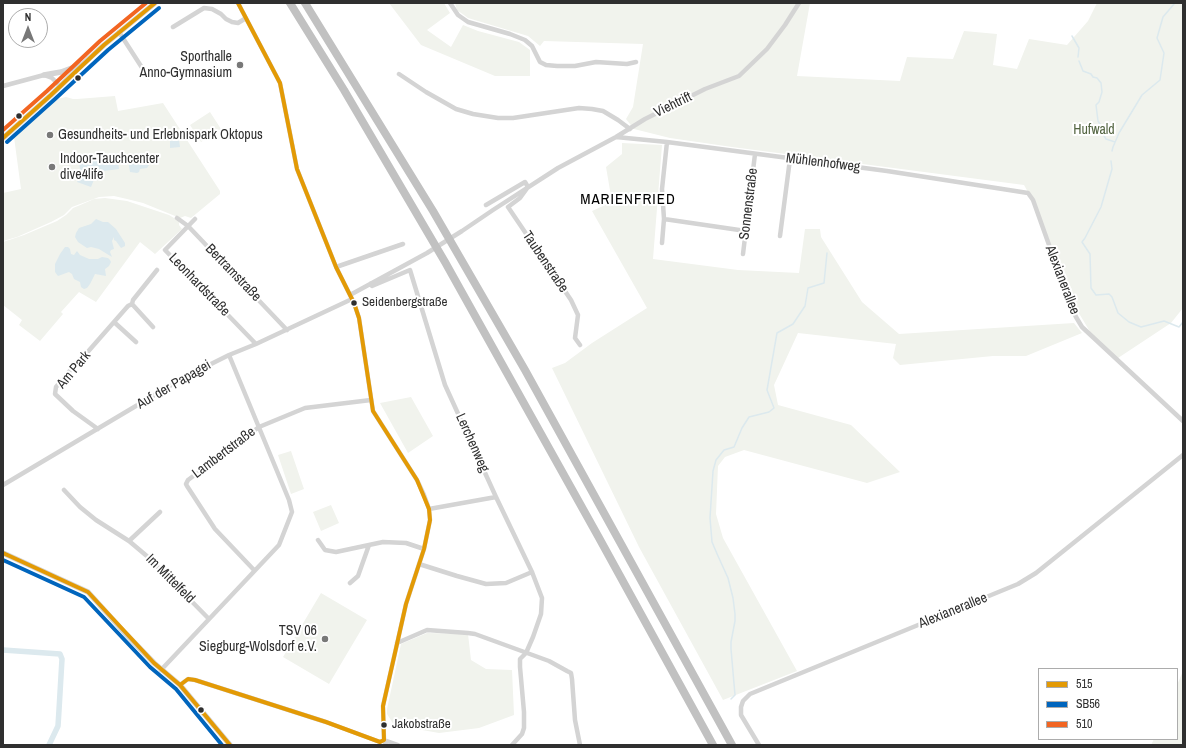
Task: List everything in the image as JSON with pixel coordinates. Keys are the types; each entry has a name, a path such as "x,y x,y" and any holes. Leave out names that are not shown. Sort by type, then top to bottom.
{"highway":[{"path":"290,3 420,218 713,745"},
{"path":"305,3 433,211 525,370 732,745"}],"street":[{"path":"3,138 119,32 155,3"},
{"path":"238,3 280,83 297,169 336,267 354,303 359,318 373,411 417,480 429,509 430,520 424,549 406,604 383,706 384,740 386,745"},
{"path":"450,3 458,15 468,22 526,40 532,46 540,62 546,65 575,66 596,62 627,64 636,62"},
{"name":"Viehtrift","path":"427,253 462,232 558,168 616,137 644,119 705,89 739,76 767,49 799,3"},
{"path":"173,27 204,8 221,14 232,22 238,23 246,18"},
{"path":"119,32 148,77"},
{"path":"3,86 61,72 82,65"},
{"path":"399,74 426,92 456,109 473,114 498,118 513,118 579,108 592,109 604,111 630,129"},
{"path":"44,75 52,78 60,86"},
{"name":"Mühlenhofweg","path":"616,137 667,142 887,171 1028,193"},
{"path":"662,243 664,219 662,189 667,142"},
{"name":"Sonnenstraße","path":"743,254 755,154"},
{"path":"780,236 790,159"},
{"name":"Viehtrift","path":"486,205 525,182 528,187"},
{"name":"Taubenstraße","path":"528,187 520,198 508,207 571,300 578,315 575,338 580,345"},
{"name":"Alexianerallee","path":"1028,193 1033,200 1069,301 1082,327 1183,421"},
{"name":"Bertramstraße","path":"177,218 188,226 287,330"},
{"path":"188,226 195,219"},
{"path":"664,219 746,231"},
{"name":"Leonhardstraße","path":"188,226 165,250 256,344"},
{"path":"336,267 403,244"},
{"name":"Auf der Papagei","path":"3,485 183,378 229,355 287,330 351,297 370,284 427,253"},
{"name":"Am Park","path":"98,429 55,394 56,387 128,306 132,304 133,300 157,270"},
{"name":"Lerchenweg","path":"370,284 372,286 410,270 445,385 532,572 542,598 541,614 533,637 526,653 520,659 524,728 522,734 512,745"},
{"path":"132,304 153,327"},
{"path":"114,322 136,342"},
{"path":"161,670 278,545 292,512 289,500 229,355"},
{"name":"Lambertstraße","path":"254,570 215,529 186,484 188,480 259,427 305,408 371,400"},
{"name":"Alexianerallee","path":"759,745 741,715 740,707 743,701 750,694 1018,584 1036,573 1183,455"},
{"name":"Im Mittelfeld","path":"64,490 80,508 129,541 153,562 209,618"},
{"path":"429,509 496,497"},
{"path":"129,541 160,512"},
{"path":"318,540 325,550 336,552 383,542 406,543 424,549"},
{"path":"350,583 358,576 369,545"},
{"path":"3,553 88,592 161,670 180,685 230,745"},
{"path":"419,564 486,584 506,583 532,572"},
{"path":"397,643 427,630 475,634 549,661 571,673 580,745"},
{"path":"180,685 188,680 195,680 326,722 380,742 384,740 398,745"}],"green space":[{"path":"389,3 444,3 450,13 427,30 451,47 463,25 478,31 519,42 530,50 530,76 495,76 421,45"},
{"name":"Hufwald","path":"455,3 810,3 797,76 900,81 907,57 953,59 964,31 997,34 993,65 1017,69 1029,39 1067,45 1088,21 1097,3 1183,3 1183,308 1171,323 1118,358 1092,335 1071,300 1034,203 1024,185 732,147 670,138 634,129 626,119 633,107 643,44 544,41 540,46 528,36 468,18 457,10"},
{"path":"115,96 118,111 163,103 220,191 220,194 191,218 185,216 180,218 143,203 114,196 99,197 72,207 64,215 51,222 17,237 3,241 3,193 21,189 14,137 57,99 66,97 77,99"},
{"path":"210,112 221,129 201,142 190,125"},
{"path":"622,143 662,145 653,259 738,270 799,273 805,229 820,229 821,237 862,302 899,334 1074,323 1082,333 1026,356 993,356 900,365 893,358 896,344 798,333 774,385 778,405 851,425 900,472 867,483 744,450 725,457 718,466 716,514 723,538 797,671 723,700 639,547 552,368 565,363 592,343 647,308 592,211 612,202 606,167 622,154"},
{"path":"105,198 127,201 169,215 179,221 179,225 182,229 155,254 140,242 96,302 79,292 61,312 63,314 40,341 19,325 22,320 3,305 3,242 57,221 73,208 94,199"},
{"path":"411,397 433,436 408,453 380,403"},
{"path":"291,451 304,489 291,494 278,455"},
{"path":"331,505 339,523 321,531 313,512"},
{"name":"TSV 06 Siegburg-Wolsdorf e.V.","path":"321,593 367,620 329,684 283,657"},
{"path":"427,633 468,634 471,660 486,669 512,670 514,715 479,728 439,733 394,725 387,714 387,709 401,644"},
{"path":"1183,671 1183,745 1151,745 1154,740 1178,740 1178,683"}],"shaded area":[{"path":"179,140 180,147 170,148 170,141"},
{"path":"117,153 119,169 97,172 91,187 77,182 81,174 78,158"},
{"path":"143,153 148,156 149,165 147,168 140,169 137,173 130,172 128,160 132,154"},
{"path":"96,219 103,222 108,222 116,229 125,243 125,246 121,248 114,240 114,237 112,241 114,249 110,252 112,257 99,249 91,247 87,248 78,242 75,237 79,228 91,224"},
{"path":"65,247 70,249 71,254 74,255 77,251 80,255 89,259 98,259 102,257 108,258 111,262 105,269 106,276 95,274 90,284 84,289 81,287 80,282 74,279 72,274 69,272 58,276 55,272 55,264"}],"waterway":[{"path":"1112,151 1119,133 1142,95 1160,80 1164,53 1157,38 1163,17 1174,4"},
{"path":"1072,36 1079,48 1078,57"},
{"path":"1079,61 1083,71 1091,74 1101,83 1102,92 1099,102 1096,105 1098,121 1101,131 1106,139 1115,142"},
{"path":"1111,161 1112,169 1101,207 1082,242 1090,254 1091,288 1096,295 1109,294 1112,297 1118,313 1129,322 1141,327 1164,321 1179,327 1183,322"},
{"path":"731,699 735,695 731,649 735,614 728,578 712,542 710,518 713,471 716,460 724,450 734,447 742,428 749,417 769,412 774,408 767,390 777,333 793,324 805,306 808,288 824,283 827,253"},
{"path":"3,650 60,654 62,659 58,726 49,745"}],"transit line":[{"name":"510","path":"3,130 100,41 146,3"},
{"name":"515","path":"3,138 104,45 155,3"},
{"name":"515","path":"180,685 188,679 195,680 326,722 380,742 384,740 383,706 406,604 424,549 430,520 429,509 417,480 373,411 359,318 354,303 336,267 297,169 280,83 238,3"},
{"name":"SB56","path":"7,142 108,50 159,8"},
{"name":"515","path":"3,553 88,592 154,663 180,685 230,745"},
{"name":"SB56","path":"3,560 84,597 150,667 176,689 222,745"}],"place":[{"name":"Sporthalle Anno-Gymnasium","path":"240,65"},
{"name":"Gesundheits- und Erlebnispark Oktopus","path":"50,135"},
{"name":"Indoor-Tauchcenter dive4life","path":"52,167"},
{"name":"Seidenbergstraße","path":"354,303"},
{"name":"TSV 06 Siegburg-Wolsdorf e.V.","path":"325,639"},
{"name":"Jakobstraße","path":"384,725"}],"district":[{"name":"MARIENFRIED","path":"628,200"}]}
